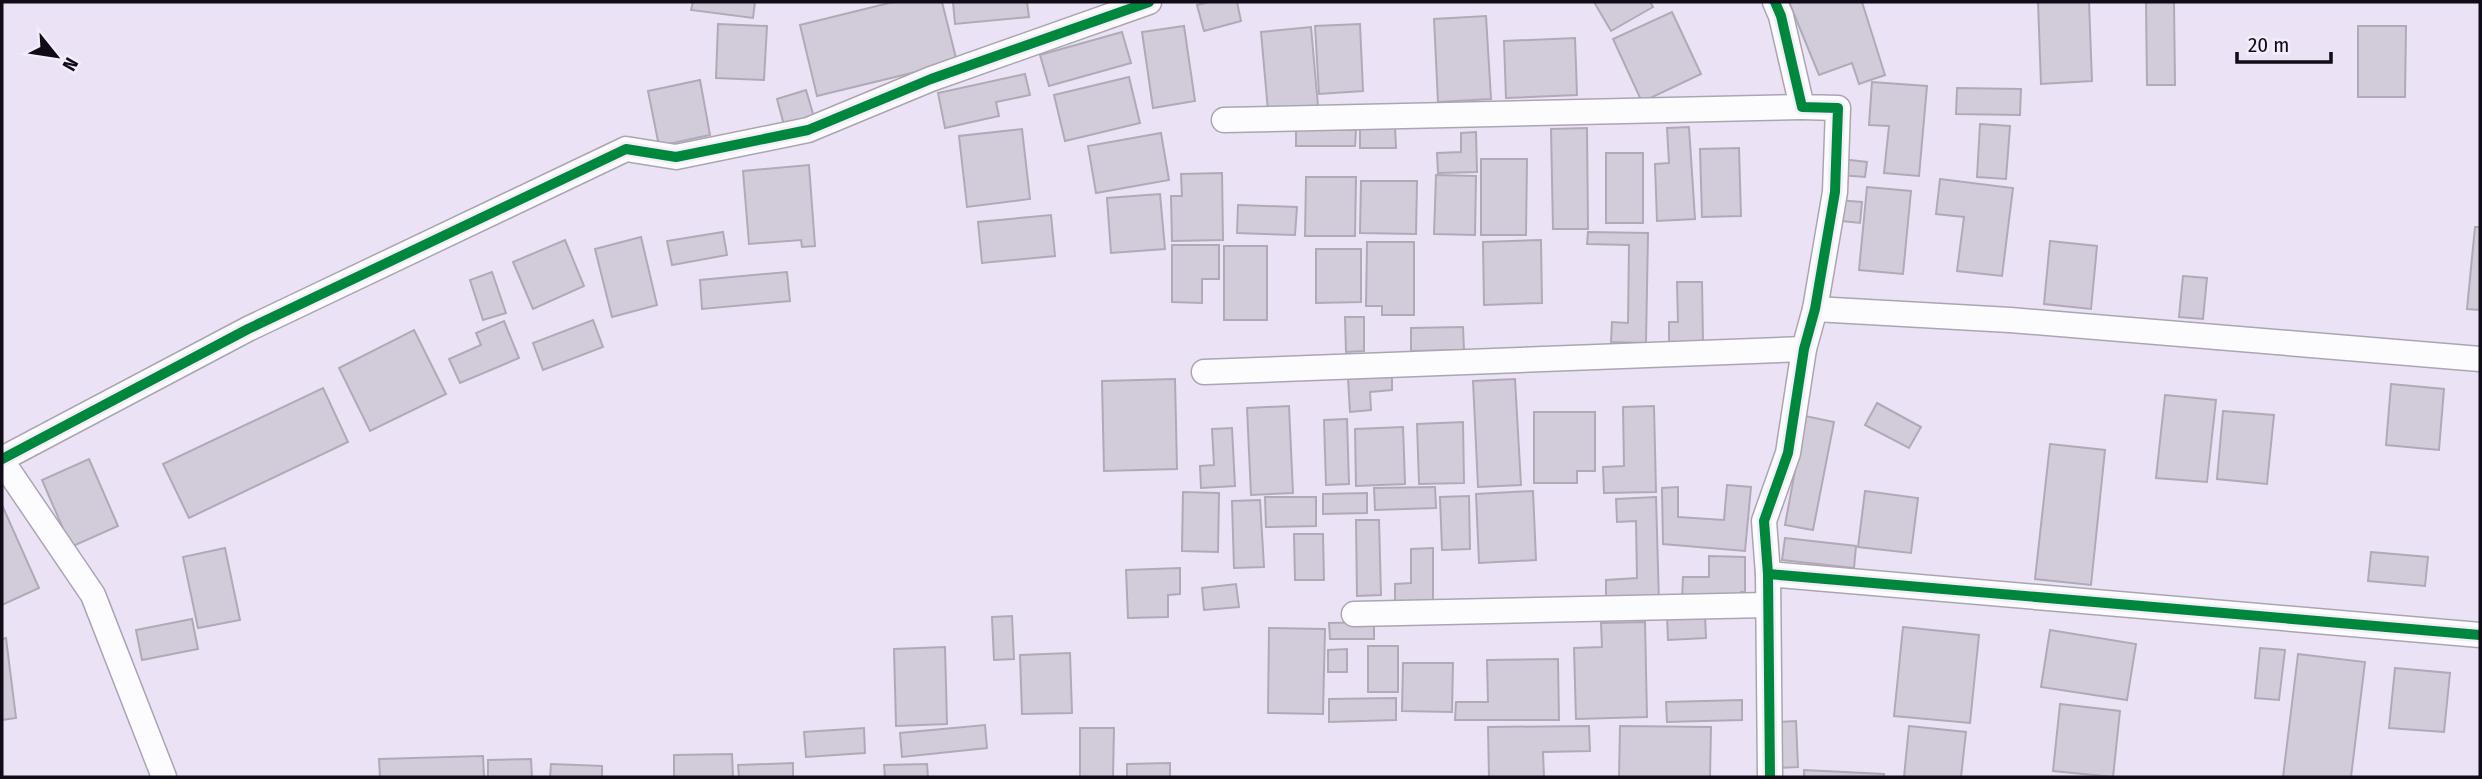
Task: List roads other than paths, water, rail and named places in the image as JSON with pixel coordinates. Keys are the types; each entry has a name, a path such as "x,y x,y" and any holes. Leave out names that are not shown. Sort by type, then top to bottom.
{"street":[{"path":"164,777 93,596 2,460 248,329 626,149 676,156 807,130 931,79 1149,2"},
{"path":"1775,2 1781,16 1802,107"},
{"path":"1224,120 1838,108 1835,192 1815,309 1804,349 1788,453 1765,521 1770,777"},
{"path":"1815,309 2024,321 2480,359"},
{"path":"1204,372 1804,349"},
{"path":"1768,574 2480,635"},
{"path":"1354,614 1767,605"}]}
